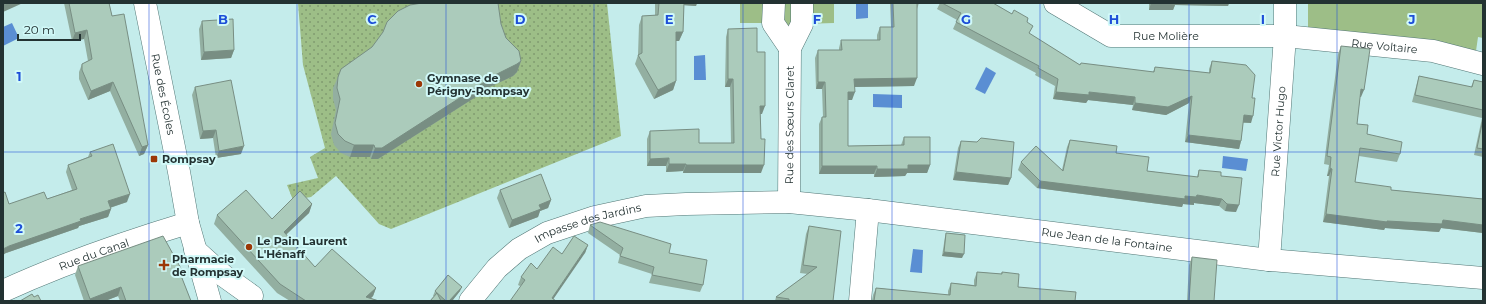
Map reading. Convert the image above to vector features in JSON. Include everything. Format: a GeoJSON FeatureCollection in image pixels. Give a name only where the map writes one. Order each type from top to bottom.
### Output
{"type":"FeatureCollection","features":[{"type":"Feature","properties":{"kind":"street","name":"Rue des Écoles"},"geometry":{"type":"LineString","coordinates":[[145,3],[188,223],[210,301]]}},
{"type":"Feature","properties":{"kind":"street","name":"Rue Molière"},"geometry":{"type":"LineString","coordinates":[[1055,3],[1111,36],[1285,36]]}},
{"type":"Feature","properties":{"kind":"street","name":"Rue Victor Hugo"},"geometry":{"type":"LineString","coordinates":[[1268,260],[1285,36],[1285,3]]}},
{"type":"Feature","properties":{"kind":"street"},"geometry":{"type":"LineString","coordinates":[[774,13],[790,48]]}},
{"type":"Feature","properties":{"kind":"street","name":"Rue des Sœurs Claret"},"geometry":{"type":"LineString","coordinates":[[789,202],[790,48],[802,13]]}},
{"type":"Feature","properties":{"kind":"street","name":"Rue Voltaire"},"geometry":{"type":"LineString","coordinates":[[1285,36],[1434,51],[1483,64]]}},
{"type":"Feature","properties":{"kind":"street","name":"Rue Jean de la Fontaine"},"geometry":{"type":"LineString","coordinates":[[732,203],[789,202],[868,210],[1268,260],[1483,278]]}},
{"type":"Feature","properties":{"kind":"street","name":"Impasse des Jardins"},"geometry":{"type":"LineString","coordinates":[[470,301],[497,268],[519,249],[547,233],[594,217],[646,206],[732,203]]}},
{"type":"Feature","properties":{"kind":"street"},"geometry":{"type":"LineString","coordinates":[[860,301],[868,210]]}},
{"type":"Feature","properties":{"kind":"street","name":"Rue du Canal"},"geometry":{"type":"LineString","coordinates":[[3,291],[40,275],[188,223]]}},
{"type":"Feature","properties":{"kind":"street"},"geometry":{"type":"LineString","coordinates":[[195,250],[224,276],[256,299]]}},
{"type":"Feature","properties":{"kind":"street"},"geometry":{"type":"LineString","coordinates":[[229,301],[243,295],[256,299]]}},
{"type":"Feature","properties":{"kind":"green space"},"geometry":{"type":"Polygon","coordinates":[[[298,3],[607,3],[621,136],[391,229],[379,224],[336,176],[311,197],[293,200],[287,185],[318,178],[310,157],[325,148],[303,65],[298,3]]]}},
{"type":"Feature","properties":{"kind":"green space"},"geometry":{"type":"Polygon","coordinates":[[[740,3],[834,3],[834,23],[802,24],[790,48],[773,23],[740,23],[740,3]]]}},
{"type":"Feature","properties":{"kind":"green space"},"geometry":{"type":"Polygon","coordinates":[[[1308,3],[1483,3],[1483,38],[1478,37],[1476,51],[1308,30],[1308,3]]]}},
{"type":"Feature","properties":{"kind":"water"},"geometry":{"type":"Polygon","coordinates":[[[856,3],[868,3],[868,18],[856,19],[856,3]]]}},
{"type":"Feature","properties":{"kind":"water"},"geometry":{"type":"Polygon","coordinates":[[[12,23],[19,38],[3,46],[3,27],[12,23]]]}},
{"type":"Feature","properties":{"kind":"water"},"geometry":{"type":"Polygon","coordinates":[[[705,55],[706,80],[694,80],[694,56],[705,55]]]}},
{"type":"Feature","properties":{"kind":"water"},"geometry":{"type":"Polygon","coordinates":[[[986,67],[996,73],[985,94],[975,89],[986,67]]]}},
{"type":"Feature","properties":{"kind":"water"},"geometry":{"type":"Polygon","coordinates":[[[873,94],[902,95],[902,108],[873,107],[873,94]]]}},
{"type":"Feature","properties":{"kind":"water"},"geometry":{"type":"Polygon","coordinates":[[[1223,156],[1248,159],[1246,171],[1222,168],[1223,156]]]}},
{"type":"Feature","properties":{"kind":"water"},"geometry":{"type":"Polygon","coordinates":[[[913,249],[923,250],[922,273],[910,272],[913,249]]]}},
{"type":"Feature","properties":{"kind":"building"},"geometry":{"type":"Polygon","coordinates":[[[69,3],[109,3],[112,16],[124,14],[148,145],[142,147],[113,82],[91,91],[82,70],[82,64],[92,59],[87,30],[75,33],[69,3]]]}},
{"type":"Feature","properties":{"kind":"building","name":"Gymnase de Périgny-Rompsay"},"geometry":{"type":"Polygon","coordinates":[[[422,3],[498,3],[501,24],[506,38],[519,51],[521,61],[485,80],[486,81],[382,148],[375,148],[374,145],[354,145],[345,141],[338,134],[335,123],[340,99],[337,88],[338,77],[341,69],[372,47],[383,32],[387,22],[398,11],[410,5],[422,3]]]}},
{"type":"Feature","properties":{"kind":"building"},"geometry":{"type":"Polygon","coordinates":[[[659,3],[684,3],[683,32],[676,32],[676,81],[658,90],[638,55],[642,53],[642,16],[658,15],[659,3]]]}},
{"type":"Feature","properties":{"kind":"building"},"geometry":{"type":"Polygon","coordinates":[[[893,3],[917,3],[917,78],[854,79],[855,92],[848,92],[848,146],[904,145],[904,137],[930,137],[930,165],[908,165],[908,169],[877,169],[877,166],[822,166],[822,117],[826,117],[825,82],[818,82],[818,50],[842,50],[841,40],[880,40],[880,27],[894,27],[893,3]]]}},
{"type":"Feature","properties":{"kind":"building"},"geometry":{"type":"Polygon","coordinates":[[[942,3],[993,3],[1012,14],[1014,10],[1028,18],[1027,22],[1033,26],[1029,33],[1080,65],[1081,63],[1154,72],[1155,67],[1210,73],[1212,61],[1246,65],[1255,75],[1252,98],[1255,98],[1253,116],[1244,115],[1241,141],[1188,135],[1192,96],[1168,107],[1135,103],[1135,97],[1089,92],[1089,95],[1056,92],[1058,79],[1038,68],[1039,66],[956,22],[961,13],[942,3]]]}},
{"type":"Feature","properties":{"kind":"building"},"geometry":{"type":"Polygon","coordinates":[[[233,19],[234,50],[204,52],[202,21],[233,19]]]}},
{"type":"Feature","properties":{"kind":"building"},"geometry":{"type":"Polygon","coordinates":[[[757,28],[757,52],[765,52],[765,106],[760,106],[761,139],[765,139],[764,165],[686,165],[669,164],[669,158],[650,159],[650,131],[699,129],[699,143],[734,143],[733,79],[728,79],[728,29],[757,28]]]}},
{"type":"Feature","properties":{"kind":"building"},"geometry":{"type":"Polygon","coordinates":[[[1341,46],[1370,49],[1364,90],[1361,89],[1357,124],[1368,125],[1367,134],[1402,142],[1400,154],[1360,148],[1355,182],[1391,187],[1391,190],[1483,199],[1483,225],[1443,220],[1442,224],[1387,222],[1326,214],[1332,169],[1330,168],[1331,157],[1327,156],[1341,46]]]}},
{"type":"Feature","properties":{"kind":"building"},"geometry":{"type":"Polygon","coordinates":[[[1419,76],[1472,87],[1474,80],[1483,82],[1483,110],[1415,95],[1419,76]]]}},
{"type":"Feature","properties":{"kind":"building"},"geometry":{"type":"Polygon","coordinates":[[[231,80],[244,146],[219,151],[216,130],[203,131],[195,87],[231,80]]]}},
{"type":"Feature","properties":{"kind":"building"},"geometry":{"type":"Polygon","coordinates":[[[1483,119],[1483,149],[1477,148],[1483,119]]]}},
{"type":"Feature","properties":{"kind":"building"},"geometry":{"type":"Polygon","coordinates":[[[981,138],[1014,142],[1011,178],[956,172],[961,141],[977,142],[981,138]]]}},
{"type":"Feature","properties":{"kind":"building"},"geometry":{"type":"Polygon","coordinates":[[[1070,140],[1117,146],[1116,153],[1149,157],[1147,171],[1198,177],[1199,170],[1221,172],[1221,176],[1242,178],[1239,205],[1227,204],[1222,199],[1197,195],[1196,197],[1185,196],[1185,199],[1040,181],[1021,162],[1036,146],[1063,171],[1070,140]]]}},
{"type":"Feature","properties":{"kind":"building"},"geometry":{"type":"Polygon","coordinates":[[[113,144],[130,194],[108,201],[111,209],[80,219],[81,221],[3,249],[3,193],[5,192],[9,204],[44,192],[47,199],[77,189],[68,165],[92,156],[90,152],[113,144]]]}},
{"type":"Feature","properties":{"kind":"building"},"geometry":{"type":"Polygon","coordinates":[[[541,174],[551,200],[539,205],[541,209],[512,220],[500,190],[541,174]]]}},
{"type":"Feature","properties":{"kind":"building"},"geometry":{"type":"Polygon","coordinates":[[[246,190],[272,219],[300,191],[312,204],[284,232],[315,267],[332,249],[376,288],[366,297],[379,301],[306,301],[280,284],[217,215],[246,190]]]}},
{"type":"Feature","properties":{"kind":"building"},"geometry":{"type":"Polygon","coordinates":[[[600,222],[671,244],[669,253],[707,260],[703,285],[652,275],[654,267],[620,256],[623,248],[590,225],[600,222]]]}},
{"type":"Feature","properties":{"kind":"building"},"geometry":{"type":"Polygon","coordinates":[[[809,226],[841,231],[833,301],[789,301],[789,299],[776,297],[817,267],[803,265],[809,226]]]}},
{"type":"Feature","properties":{"kind":"building"},"geometry":{"type":"Polygon","coordinates":[[[946,233],[965,235],[964,254],[944,252],[946,233]]]}},
{"type":"Feature","properties":{"kind":"building"},"geometry":{"type":"Polygon","coordinates":[[[163,236],[183,272],[180,273],[191,301],[126,301],[121,287],[90,299],[78,266],[163,236]]]}},
{"type":"Feature","properties":{"kind":"building"},"geometry":{"type":"Polygon","coordinates":[[[574,236],[588,245],[552,298],[556,301],[510,301],[525,280],[521,277],[531,263],[537,269],[553,247],[562,254],[574,236]]]}},
{"type":"Feature","properties":{"kind":"building"},"geometry":{"type":"Polygon","coordinates":[[[1192,257],[1217,260],[1214,301],[1189,301],[1192,257]]]}},
{"type":"Feature","properties":{"kind":"building"},"geometry":{"type":"Polygon","coordinates":[[[977,272],[1019,274],[1018,287],[1076,292],[1075,301],[874,301],[876,288],[950,295],[951,283],[976,286],[977,272]]]}},
{"type":"Feature","properties":{"kind":"building"},"geometry":{"type":"Polygon","coordinates":[[[448,275],[462,287],[449,301],[446,301],[435,291],[448,275]]]}},
{"type":"Feature","properties":{"kind":"building"},"geometry":{"type":"Polygon","coordinates":[[[437,293],[441,301],[430,301],[437,293]]]}},
{"type":"Feature","properties":{"kind":"building"},"geometry":{"type":"Polygon","coordinates":[[[32,294],[34,297],[38,295],[41,301],[20,301],[32,294]]]}},
{"type":"Feature","properties":{"kind":"place","name":"Gymnase de Périgny-Rompsay"},"geometry":{"type":"Point","coordinates":[419,84]}},
{"type":"Feature","properties":{"kind":"place","name":"Rompsay"},"geometry":{"type":"Point","coordinates":[154,159]}},
{"type":"Feature","properties":{"kind":"place","name":"Le Pain Laurent L'Hénaff"},"geometry":{"type":"Point","coordinates":[249,247]}},
{"type":"Feature","properties":{"kind":"place","name":"Pharmacie de Rompsay"},"geometry":{"type":"Point","coordinates":[164,265]}}]}
